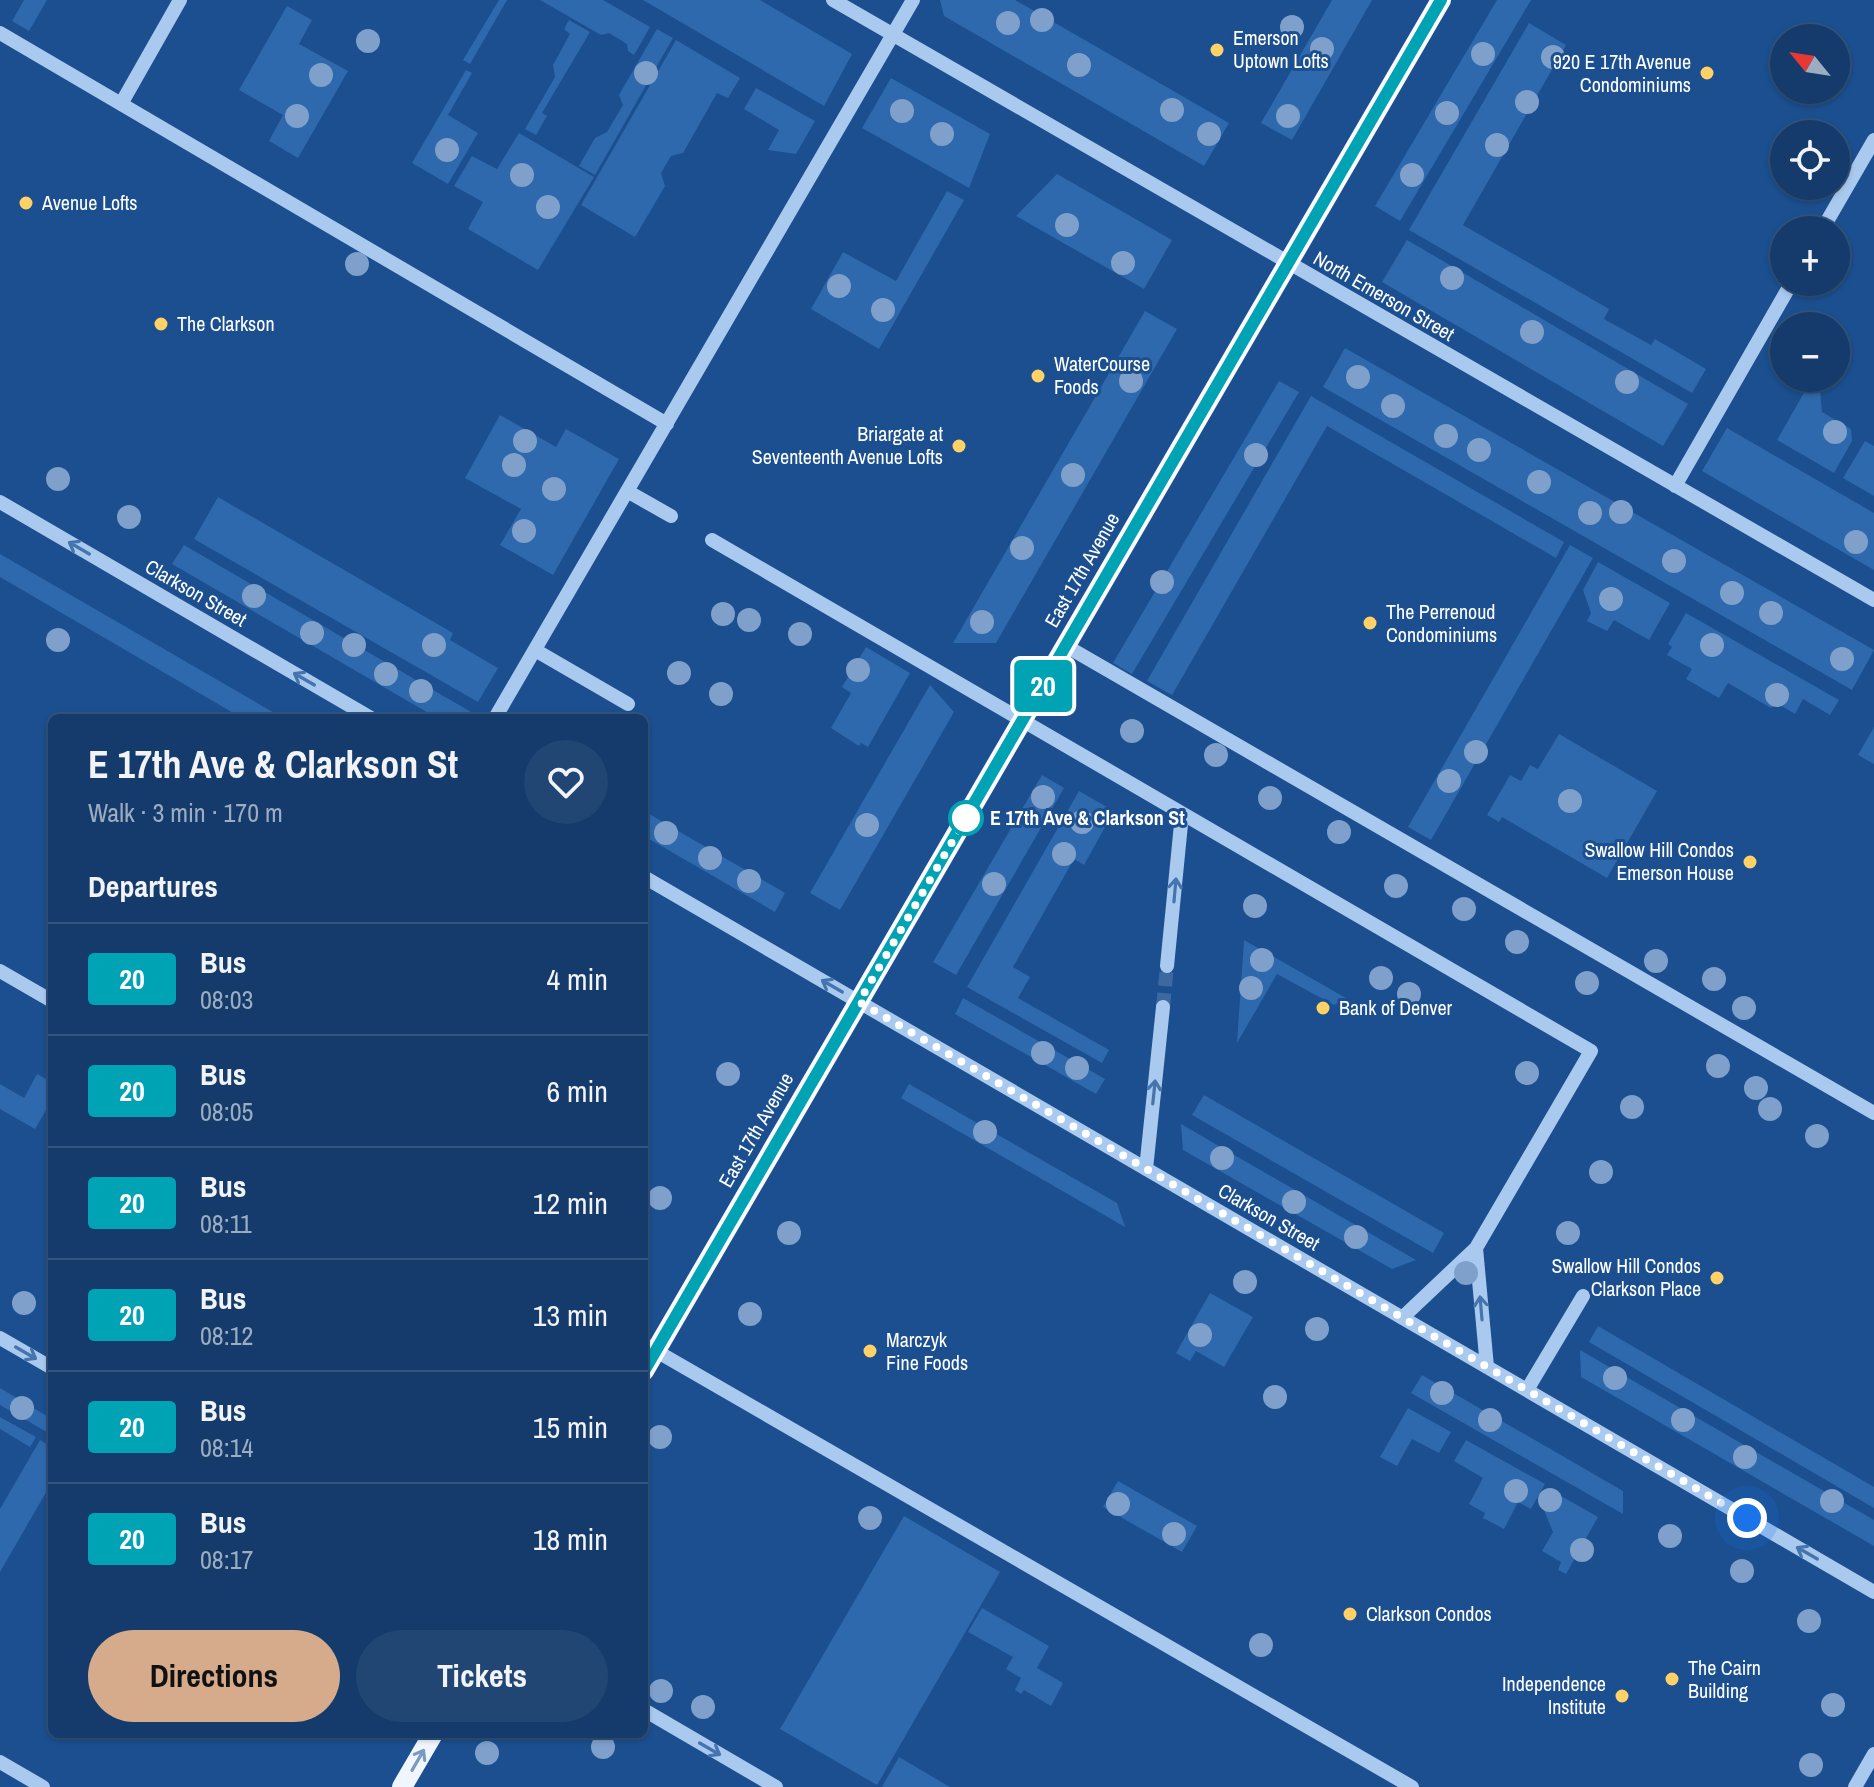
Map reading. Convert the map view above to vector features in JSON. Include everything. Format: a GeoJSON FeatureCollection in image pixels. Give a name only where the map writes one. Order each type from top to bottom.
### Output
{"type":"FeatureCollection","features":[{"type":"Feature","properties":{"kind":"main road","name":"East 17th Avenue"},"geometry":{"type":"LineString","coordinates":[[650,1347],[859,1002],[1441,0]]}},
{"type":"Feature","properties":{"kind":"main road"},"geometry":{"type":"LineString","coordinates":[[402,1787],[431,1738]]}},
{"type":"Feature","properties":{"kind":"street"},"geometry":{"type":"LineString","coordinates":[[121,104],[180,0]]}},
{"type":"Feature","properties":{"kind":"street","name":"North Emerson Street"},"geometry":{"type":"LineString","coordinates":[[833,0],[1874,600]]}},
{"type":"Feature","properties":{"kind":"street"},"geometry":{"type":"LineString","coordinates":[[497,714],[913,0]]}},
{"type":"Feature","properties":{"kind":"street"},"geometry":{"type":"LineString","coordinates":[[0,33],[667,424]]}},
{"type":"Feature","properties":{"kind":"street"},"geometry":{"type":"LineString","coordinates":[[1830,216],[1874,140]]}},
{"type":"Feature","properties":{"kind":"street"},"geometry":{"type":"LineString","coordinates":[[1675,486],[1784,296]]}},
{"type":"Feature","properties":{"kind":"street"},"geometry":{"type":"LineString","coordinates":[[627,491],[671,516]]}},
{"type":"Feature","properties":{"kind":"street","name":"Clarkson Street"},"geometry":{"type":"LineString","coordinates":[[0,502],[364,714]]}},
{"type":"Feature","properties":{"kind":"street"},"geometry":{"type":"LineString","coordinates":[[712,540],[1591,1051],[1476,1248],[1402,1318]]}},
{"type":"Feature","properties":{"kind":"street"},"geometry":{"type":"LineString","coordinates":[[1066,646],[1874,1113]]}},
{"type":"Feature","properties":{"kind":"street"},"geometry":{"type":"LineString","coordinates":[[535,650],[628,704]]}},
{"type":"Feature","properties":{"kind":"street"},"geometry":{"type":"LineString","coordinates":[[1167,966],[1182,814]]}},
{"type":"Feature","properties":{"kind":"street","name":"Clarkson Street"},"geometry":{"type":"LineString","coordinates":[[648,879],[1874,1592]]}},
{"type":"Feature","properties":{"kind":"street"},"geometry":{"type":"LineString","coordinates":[[0,971],[48,999]]}},
{"type":"Feature","properties":{"kind":"street"},"geometry":{"type":"LineString","coordinates":[[1146,1169],[1163,1007]]}},
{"type":"Feature","properties":{"kind":"street"},"geometry":{"type":"LineString","coordinates":[[1476,1248],[1487,1367]]}},
{"type":"Feature","properties":{"kind":"street"},"geometry":{"type":"LineString","coordinates":[[1527,1390],[1583,1296]]}},
{"type":"Feature","properties":{"kind":"street"},"geometry":{"type":"LineString","coordinates":[[0,1338],[48,1366]]}},
{"type":"Feature","properties":{"kind":"street"},"geometry":{"type":"LineString","coordinates":[[650,1347],[1412,1787]]}},
{"type":"Feature","properties":{"kind":"street"},"geometry":{"type":"LineString","coordinates":[[648,1712],[776,1787]]}},
{"type":"Feature","properties":{"kind":"street"},"geometry":{"type":"LineString","coordinates":[[1855,1787],[1874,1754]]}},
{"type":"Feature","properties":{"kind":"street"},"geometry":{"type":"LineString","coordinates":[[0,1762],[43,1787]]}},
{"type":"Feature","properties":{"kind":"shaded area"},"geometry":{"type":"Polygon","coordinates":[[[24,0],[47,0],[29,31],[12,21],[24,0]]]}},
{"type":"Feature","properties":{"kind":"shaded area"},"geometry":{"type":"Polygon","coordinates":[[[499,0],[507,0],[470,64],[463,60],[499,0]]]}},
{"type":"Feature","properties":{"kind":"shaded area"},"geometry":{"type":"Polygon","coordinates":[[[540,0],[603,0],[650,27],[634,55],[628,51],[627,44],[609,33],[601,35],[540,0]]]}},
{"type":"Feature","properties":{"kind":"shaded area"},"geometry":{"type":"Polygon","coordinates":[[[643,0],[760,0],[852,54],[824,106],[643,0]]]}},
{"type":"Feature","properties":{"kind":"shaded area"},"geometry":{"type":"Polygon","coordinates":[[[940,0],[1015,0],[1229,123],[1204,166],[944,16],[940,0]]]}},
{"type":"Feature","properties":{"kind":"shaded area"},"geometry":{"type":"Polygon","coordinates":[[[1332,0],[1372,0],[1292,140],[1261,123],[1332,0]]]}},
{"type":"Feature","properties":{"kind":"shaded area"},"geometry":{"type":"Polygon","coordinates":[[[1497,0],[1531,0],[1400,221],[1375,206],[1497,0]]]}},
{"type":"Feature","properties":{"kind":"shaded area"},"geometry":{"type":"Polygon","coordinates":[[[287,6],[312,20],[299,44],[348,71],[298,158],[269,141],[283,115],[239,90],[287,6]]]}},
{"type":"Feature","properties":{"kind":"shaded area"},"geometry":{"type":"Polygon","coordinates":[[[569,20],[590,32],[542,113],[547,116],[536,135],[525,129],[555,77],[553,65],[570,34],[564,29],[569,20]]]}},
{"type":"Feature","properties":{"kind":"shaded area"},"geometry":{"type":"Polygon","coordinates":[[[1529,23],[1566,45],[1463,225],[1609,309],[1604,319],[1651,345],[1655,339],[1706,369],[1692,393],[1409,230],[1529,23]]]}},
{"type":"Feature","properties":{"kind":"shaded area"},"geometry":{"type":"Polygon","coordinates":[[[657,29],[673,38],[595,175],[579,166],[595,138],[607,132],[623,105],[619,95],[657,29]]]}},
{"type":"Feature","properties":{"kind":"shaded area"},"geometry":{"type":"Polygon","coordinates":[[[676,40],[740,78],[728,98],[717,93],[683,153],[671,156],[661,173],[665,186],[635,237],[581,205],[676,40]]]}},
{"type":"Feature","properties":{"kind":"shaded area"},"geometry":{"type":"Polygon","coordinates":[[[466,70],[472,73],[448,115],[478,133],[448,184],[412,163],[466,70]]]}},
{"type":"Feature","properties":{"kind":"shaded area"},"geometry":{"type":"Polygon","coordinates":[[[891,78],[990,134],[969,188],[862,128],[891,78]]]}},
{"type":"Feature","properties":{"kind":"shaded area"},"geometry":{"type":"Polygon","coordinates":[[[756,88],[815,121],[796,154],[768,150],[779,130],[744,109],[756,88]]]}},
{"type":"Feature","properties":{"kind":"shaded area"},"geometry":{"type":"Polygon","coordinates":[[[519,133],[594,177],[538,270],[468,229],[483,202],[454,186],[472,156],[497,169],[519,133]]]}},
{"type":"Feature","properties":{"kind":"shaded area"},"geometry":{"type":"Polygon","coordinates":[[[1057,174],[1172,240],[1144,289],[1016,216],[1057,174]]]}},
{"type":"Feature","properties":{"kind":"shaded area"},"geometry":{"type":"Polygon","coordinates":[[[947,191],[964,200],[879,349],[811,309],[843,252],[896,281],[947,191]]]}},
{"type":"Feature","properties":{"kind":"shaded area"},"geometry":{"type":"Polygon","coordinates":[[[1407,240],[1688,404],[1663,446],[1382,282],[1407,240]]]}},
{"type":"Feature","properties":{"kind":"shaded area"},"geometry":{"type":"Polygon","coordinates":[[[1145,311],[1177,329],[996,643],[953,643],[1145,311]]]}},
{"type":"Feature","properties":{"kind":"shaded area"},"geometry":{"type":"Polygon","coordinates":[[[1345,348],[1874,650],[1852,690],[1323,387],[1345,348]]]}},
{"type":"Feature","properties":{"kind":"shaded area"},"geometry":{"type":"Polygon","coordinates":[[[1279,381],[1299,392],[1132,674],[1113,663],[1279,381]]]}},
{"type":"Feature","properties":{"kind":"shaded area"},"geometry":{"type":"Polygon","coordinates":[[[1804,392],[1820,392],[1822,412],[1851,429],[1852,441],[1834,473],[1777,440],[1804,392]]]}},
{"type":"Feature","properties":{"kind":"shaded area"},"geometry":{"type":"Polygon","coordinates":[[[1311,396],[1564,542],[1556,558],[1327,426],[1172,695],[1147,681],[1311,396]]]}},
{"type":"Feature","properties":{"kind":"shaded area"},"geometry":{"type":"Polygon","coordinates":[[[500,415],[556,447],[566,429],[619,459],[553,575],[500,545],[521,509],[465,478],[500,415]]]}},
{"type":"Feature","properties":{"kind":"shaded area"},"geometry":{"type":"Polygon","coordinates":[[[1727,428],[1874,513],[1874,570],[1702,471],[1727,428]]]}},
{"type":"Feature","properties":{"kind":"shaded area"},"geometry":{"type":"Polygon","coordinates":[[[1865,441],[1874,446],[1874,496],[1843,478],[1865,441]]]}},
{"type":"Feature","properties":{"kind":"shaded area"},"geometry":{"type":"Polygon","coordinates":[[[218,497],[453,633],[450,640],[498,668],[478,702],[194,539],[218,497]]]}},
{"type":"Feature","properties":{"kind":"shaded area"},"geometry":{"type":"Polygon","coordinates":[[[184,545],[471,712],[430,714],[172,564],[184,545]]]}},
{"type":"Feature","properties":{"kind":"shaded area"},"geometry":{"type":"Polygon","coordinates":[[[1570,545],[1593,558],[1431,840],[1408,827],[1570,545]]]}},
{"type":"Feature","properties":{"kind":"shaded area"},"geometry":{"type":"Polygon","coordinates":[[[0,554],[276,714],[235,714],[0,577],[0,554]]]}},
{"type":"Feature","properties":{"kind":"shaded area"},"geometry":{"type":"Polygon","coordinates":[[[1598,562],[1670,603],[1649,640],[1614,620],[1607,631],[1587,621],[1591,613],[1583,590],[1598,562]]]}},
{"type":"Feature","properties":{"kind":"shaded area"},"geometry":{"type":"Polygon","coordinates":[[[1686,613],[1839,700],[1830,715],[1803,699],[1795,714],[1775,702],[1771,708],[1728,683],[1719,698],[1686,679],[1692,669],[1667,655],[1672,647],[1668,644],[1686,613]]]}},
{"type":"Feature","properties":{"kind":"shaded area"},"geometry":{"type":"Polygon","coordinates":[[[866,647],[910,673],[868,747],[861,743],[859,746],[831,728],[851,693],[842,687],[866,647]]]}},
{"type":"Feature","properties":{"kind":"shaded area"},"geometry":{"type":"Polygon","coordinates":[[[930,685],[954,712],[840,910],[810,893],[930,685]]]}},
{"type":"Feature","properties":{"kind":"shaded area"},"geometry":{"type":"Polygon","coordinates":[[[1874,727],[1874,764],[1858,755],[1874,727]]]}},
{"type":"Feature","properties":{"kind":"shaded area"},"geometry":{"type":"Polygon","coordinates":[[[1559,734],[1657,791],[1607,878],[1502,817],[1499,822],[1487,815],[1510,775],[1521,781],[1530,765],[1538,769],[1559,734]]]}},
{"type":"Feature","properties":{"kind":"shaded area"},"geometry":{"type":"Polygon","coordinates":[[[1042,775],[1064,788],[956,975],[933,962],[1042,775]]]}},
{"type":"Feature","properties":{"kind":"shaded area"},"geometry":{"type":"Polygon","coordinates":[[[1079,791],[1114,811],[1084,865],[1074,859],[1013,967],[1030,977],[1018,998],[1109,1050],[1102,1063],[967,987],[1079,791]]]}},
{"type":"Feature","properties":{"kind":"shaded area"},"geometry":{"type":"Polygon","coordinates":[[[648,813],[785,893],[775,912],[648,838],[648,813]]]}},
{"type":"Feature","properties":{"kind":"shaded area"},"geometry":{"type":"Polygon","coordinates":[[[1244,940],[1346,998],[1334,1005],[1277,974],[1237,1043],[1244,940]]]}},
{"type":"Feature","properties":{"kind":"shaded area"},"geometry":{"type":"Polygon","coordinates":[[[963,998],[1105,1079],[1096,1094],[955,1014],[963,998]]]}},
{"type":"Feature","properties":{"kind":"shaded area"},"geometry":{"type":"Polygon","coordinates":[[[37,1074],[48,1080],[48,1107],[35,1129],[0,1109],[0,1084],[24,1098],[37,1074]]]}},
{"type":"Feature","properties":{"kind":"shaded area"},"geometry":{"type":"Polygon","coordinates":[[[909,1084],[1117,1203],[1125,1227],[901,1098],[909,1084]]]}},
{"type":"Feature","properties":{"kind":"shaded area"},"geometry":{"type":"Polygon","coordinates":[[[1204,1095],[1444,1233],[1433,1253],[1192,1115],[1204,1095]]]}},
{"type":"Feature","properties":{"kind":"shaded area"},"geometry":{"type":"Polygon","coordinates":[[[1181,1124],[1416,1260],[1392,1269],[1183,1150],[1181,1124]]]}},
{"type":"Feature","properties":{"kind":"shaded area"},"geometry":{"type":"Polygon","coordinates":[[[1210,1293],[1253,1317],[1224,1367],[1196,1351],[1190,1361],[1176,1353],[1210,1293]]]}},
{"type":"Feature","properties":{"kind":"shaded area"},"geometry":{"type":"Polygon","coordinates":[[[1598,1326],[1874,1487],[1874,1508],[1589,1342],[1598,1326]]]}},
{"type":"Feature","properties":{"kind":"shaded area"},"geometry":{"type":"Polygon","coordinates":[[[1580,1350],[1874,1520],[1874,1546],[1581,1377],[1580,1350]]]}},
{"type":"Feature","properties":{"kind":"shaded area"},"geometry":{"type":"Polygon","coordinates":[[[1422,1375],[1623,1491],[1623,1514],[1411,1393],[1422,1375]]]}},
{"type":"Feature","properties":{"kind":"shaded area"},"geometry":{"type":"Polygon","coordinates":[[[0,1388],[48,1417],[48,1433],[0,1405],[0,1388]]]}},
{"type":"Feature","properties":{"kind":"shaded area"},"geometry":{"type":"Polygon","coordinates":[[[1408,1408],[1451,1432],[1439,1453],[1412,1439],[1397,1466],[1380,1457],[1408,1408]]]}},
{"type":"Feature","properties":{"kind":"shaded area"},"geometry":{"type":"Polygon","coordinates":[[[0,1417],[36,1437],[30,1447],[0,1429],[0,1417]]]}},
{"type":"Feature","properties":{"kind":"shaded area"},"geometry":{"type":"Polygon","coordinates":[[[40,1440],[48,1445],[48,1489],[0,1572],[0,1509],[40,1440]]]}},
{"type":"Feature","properties":{"kind":"shaded area"},"geometry":{"type":"Polygon","coordinates":[[[1466,1440],[1545,1484],[1531,1509],[1518,1502],[1504,1529],[1483,1518],[1485,1513],[1469,1504],[1483,1478],[1454,1461],[1466,1440]]]}},
{"type":"Feature","properties":{"kind":"shaded area"},"geometry":{"type":"Polygon","coordinates":[[[1118,1481],[1197,1526],[1182,1552],[1103,1507],[1118,1481]]]}},
{"type":"Feature","properties":{"kind":"shaded area"},"geometry":{"type":"Polygon","coordinates":[[[1554,1492],[1598,1517],[1566,1574],[1558,1570],[1561,1562],[1542,1551],[1553,1532],[1544,1510],[1554,1492]]]}},
{"type":"Feature","properties":{"kind":"shaded area"},"geometry":{"type":"Polygon","coordinates":[[[904,1516],[1000,1572],[877,1785],[780,1729],[904,1516]]]}},
{"type":"Feature","properties":{"kind":"shaded area"},"geometry":{"type":"Polygon","coordinates":[[[982,1608],[1049,1646],[1037,1668],[1063,1683],[1051,1706],[1024,1690],[1021,1694],[1015,1690],[1021,1678],[1006,1669],[1013,1657],[968,1632],[982,1608]]]}},
{"type":"Feature","properties":{"kind":"shaded area"},"geometry":{"type":"Polygon","coordinates":[[[899,1757],[950,1787],[882,1787],[899,1757]]]}},
{"type":"Feature","properties":{"kind":"tunnel"},"geometry":{"type":"LineString","coordinates":[[1163,1007],[1167,966]]}},
{"type":"Feature","properties":{"kind":"bus line","name":"20"},"geometry":{"type":"LineString","coordinates":[[648,1364],[1441,0]]}},
{"type":"Feature","properties":{"kind":"place","name":"Emerson Uptown Lofts"},"geometry":{"type":"Point","coordinates":[1217,50]}},
{"type":"Feature","properties":{"kind":"place","name":"920 E 17th Avenue Condominiums"},"geometry":{"type":"Point","coordinates":[1707,73]}},
{"type":"Feature","properties":{"kind":"place","name":"Avenue Lofts"},"geometry":{"type":"Point","coordinates":[26,203]}},
{"type":"Feature","properties":{"kind":"place","name":"The Clarkson"},"geometry":{"type":"Point","coordinates":[161,324]}},
{"type":"Feature","properties":{"kind":"place","name":"WaterCourse Foods"},"geometry":{"type":"Point","coordinates":[1038,376]}},
{"type":"Feature","properties":{"kind":"place","name":"Briargate at Seventeenth Avenue Lofts"},"geometry":{"type":"Point","coordinates":[959,446]}},
{"type":"Feature","properties":{"kind":"place","name":"The Perrenoud Condominiums"},"geometry":{"type":"Point","coordinates":[1370,623]}},
{"type":"Feature","properties":{"kind":"place","name":"E 17th Ave & Clarkson St"},"geometry":{"type":"Point","coordinates":[966,818]}},
{"type":"Feature","properties":{"kind":"place","name":"Swallow Hill Condos Emerson House"},"geometry":{"type":"Point","coordinates":[1750,862]}},
{"type":"Feature","properties":{"kind":"place","name":"Bank of Denver"},"geometry":{"type":"Point","coordinates":[1323,1008]}},
{"type":"Feature","properties":{"kind":"place","name":"Swallow Hill Condos Clarkson Place"},"geometry":{"type":"Point","coordinates":[1717,1278]}},
{"type":"Feature","properties":{"kind":"place","name":"Marczyk Fine Foods"},"geometry":{"type":"Point","coordinates":[870,1351]}},
{"type":"Feature","properties":{"kind":"place","name":"Clarkson Condos"},"geometry":{"type":"Point","coordinates":[1350,1614]}},
{"type":"Feature","properties":{"kind":"place","name":"The Cairn Building"},"geometry":{"type":"Point","coordinates":[1672,1679]}},
{"type":"Feature","properties":{"kind":"place","name":"Independence Institute"},"geometry":{"type":"Point","coordinates":[1622,1696]}},
{"type":"Feature","properties":{"kind":"route"},"geometry":{"type":"LineString","coordinates":[[966,818],[859,1002],[1747,1518]]}}]}
